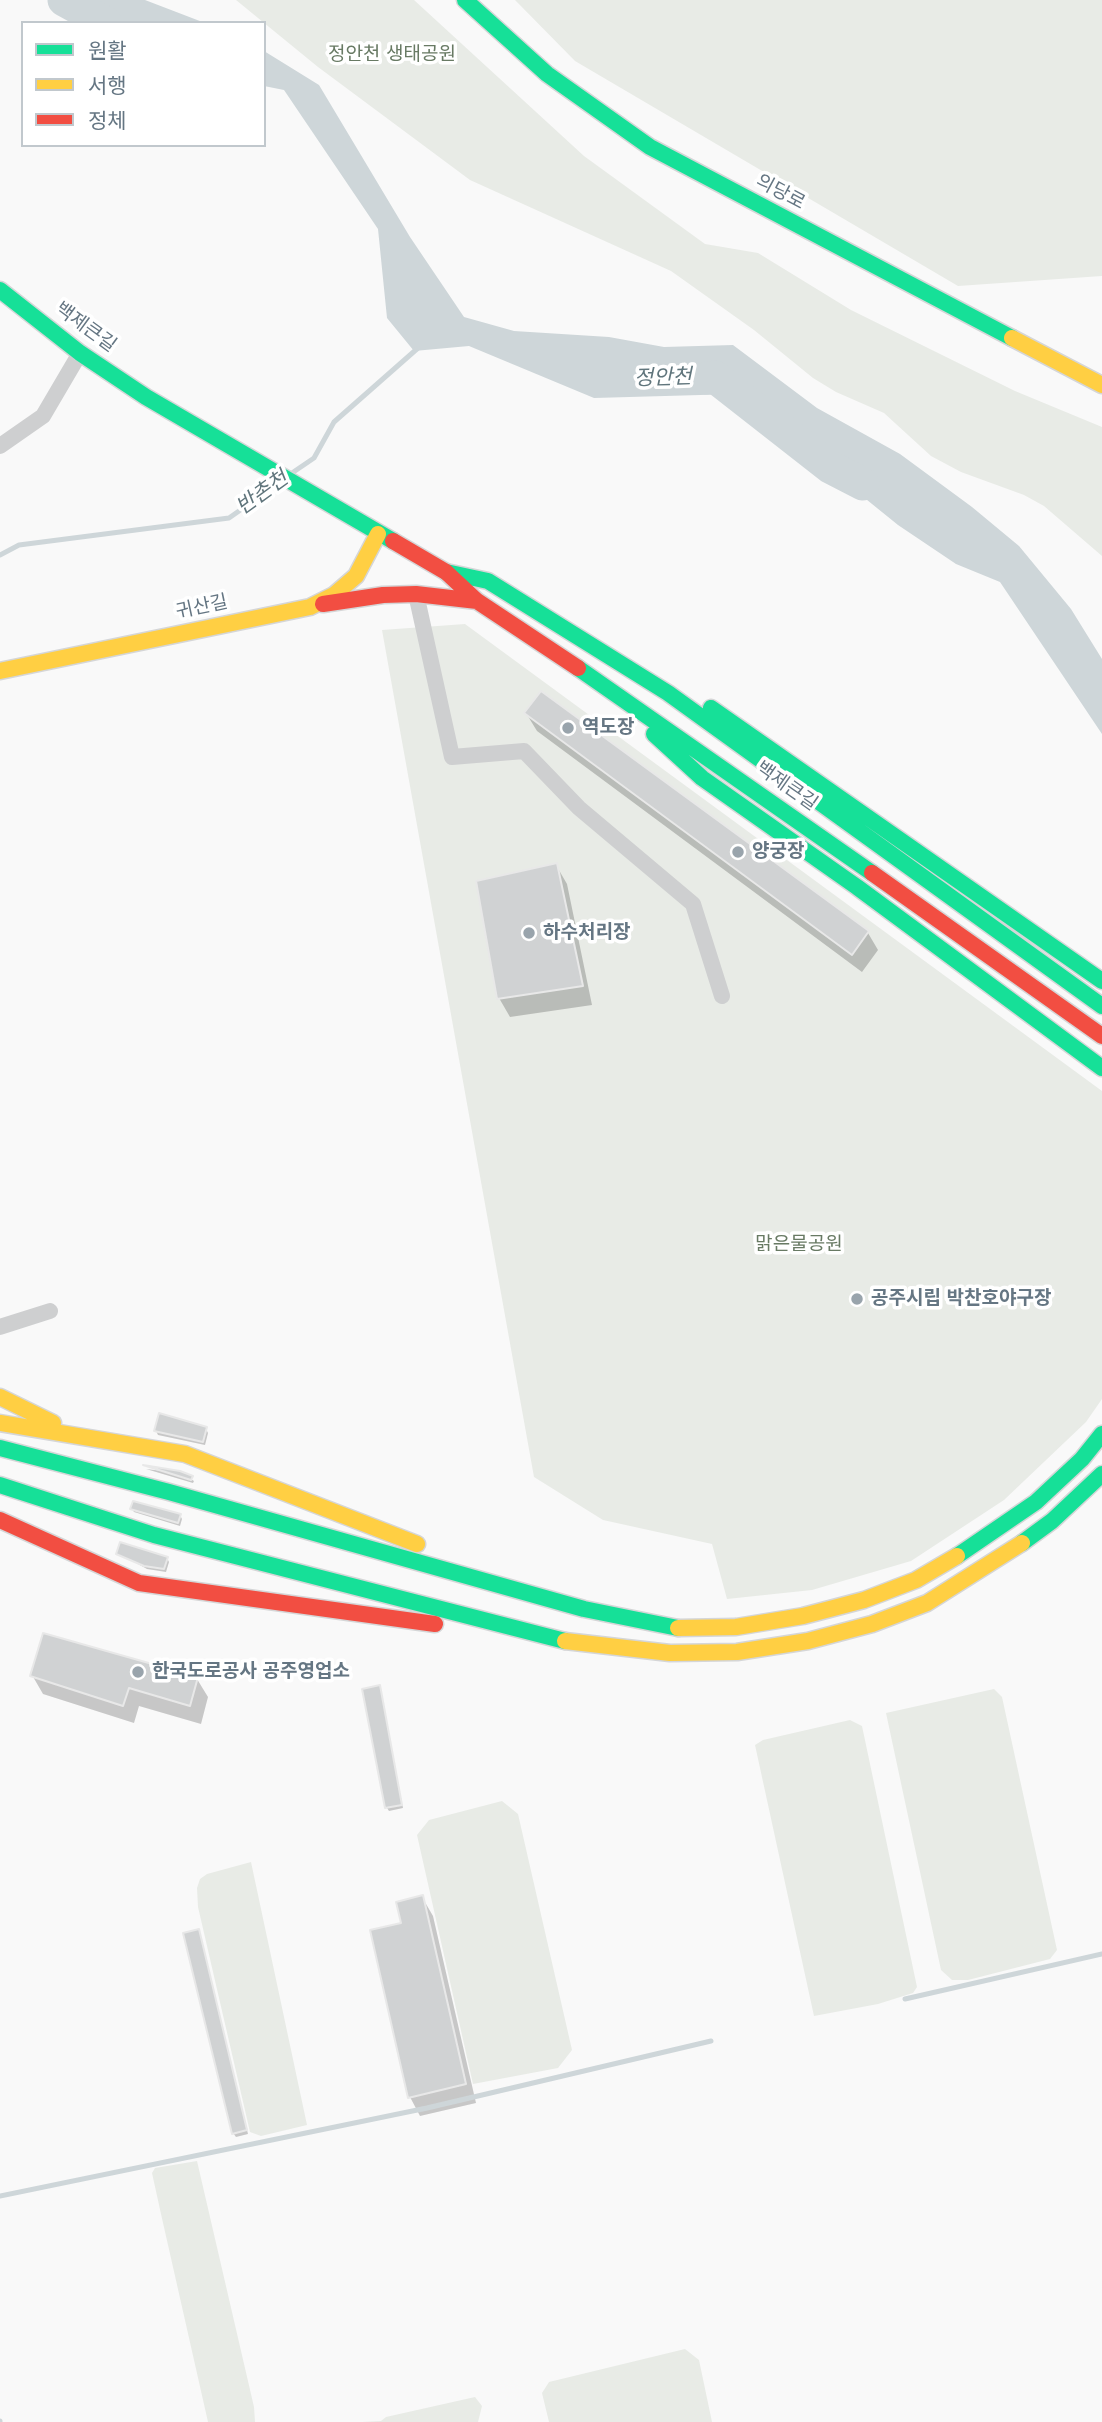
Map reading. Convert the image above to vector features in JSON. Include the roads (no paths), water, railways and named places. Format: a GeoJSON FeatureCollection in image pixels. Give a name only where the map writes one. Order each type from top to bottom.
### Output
{"type":"FeatureCollection","features":[{"type":"Feature","properties":{"kind":"main road","name":"의당로"},"geometry":{"type":"LineString","coordinates":[[465,0],[547,74],[650,147],[1102,385]]}},
{"type":"Feature","properties":{"kind":"main road","name":"백제큰길"},"geometry":{"type":"LineString","coordinates":[[0,290],[80,353],[146,397],[446,572],[477,601],[649,715],[1102,1037]]}},
{"type":"Feature","properties":{"kind":"main road","name":"귀산길"},"geometry":{"type":"LineString","coordinates":[[0,671],[310,607],[334,595],[356,576],[378,534]]}},
{"type":"Feature","properties":{"kind":"main road","name":"백제큰길"},"geometry":{"type":"LineString","coordinates":[[446,572],[488,581],[668,693],[1102,1006]]}},
{"type":"Feature","properties":{"kind":"main road"},"geometry":{"type":"LineString","coordinates":[[310,607],[363,597],[416,594],[477,601]]}},
{"type":"Feature","properties":{"kind":"main road"},"geometry":{"type":"LineString","coordinates":[[609,656],[674,684],[766,744],[1102,981]]}},
{"type":"Feature","properties":{"kind":"main road"},"geometry":{"type":"LineString","coordinates":[[597,683],[702,778],[857,887],[1102,1068]]}},
{"type":"Feature","properties":{"kind":"main road"},"geometry":{"type":"LineString","coordinates":[[0,1397],[81,1437]]}},
{"type":"Feature","properties":{"kind":"main road"},"geometry":{"type":"LineString","coordinates":[[0,1423],[185,1454],[584,1609]]}},
{"type":"Feature","properties":{"kind":"main road"},"geometry":{"type":"LineString","coordinates":[[0,1448],[183,1495],[584,1609],[670,1628],[736,1627],[803,1616],[864,1600],[916,1580],[986,1539],[1036,1502],[1082,1460],[1102,1434]]}},
{"type":"Feature","properties":{"kind":"main road"},"geometry":{"type":"LineString","coordinates":[[0,1520],[139,1583],[574,1643],[670,1653],[737,1652],[808,1641],[872,1624],[927,1603],[999,1560],[1052,1521],[1102,1475]]}},
{"type":"Feature","properties":{"kind":"main road"},"geometry":{"type":"LineString","coordinates":[[0,1485],[154,1535],[574,1643]]}},
{"type":"Feature","properties":{"kind":"main road"},"geometry":{"type":"LineString","coordinates":[[0,1532],[35,1536]]}},
{"type":"Feature","properties":{"kind":"street"},"geometry":{"type":"LineString","coordinates":[[0,446],[43,416],[80,353]]}},
{"type":"Feature","properties":{"kind":"street"},"geometry":{"type":"LineString","coordinates":[[416,594],[452,757],[524,751],[579,808],[693,904],[722,996]]}},
{"type":"Feature","properties":{"kind":"street"},"geometry":{"type":"LineString","coordinates":[[0,1327],[50,1311]]}},
{"type":"Feature","properties":{"kind":"water"},"geometry":{"type":"Polygon","coordinates":[[[64,0],[145,0],[200,21],[102,21],[64,0]]]}},
{"type":"Feature","properties":{"kind":"water"},"geometry":{"type":"Polygon","coordinates":[[[266,52],[319,85],[410,237],[464,317],[514,331],[609,337],[664,347],[733,345],[817,408],[900,454],[972,507],[1019,546],[1071,609],[1102,659],[1102,734],[1000,582],[956,564],[898,525],[736,394],[594,398],[469,346],[414,351],[387,318],[378,229],[284,90],[266,86],[266,52]]]}},
{"type":"Feature","properties":{"kind":"waterway","name":"정안천"},"geometry":{"type":"LineString","coordinates":[[64,0],[102,21]]}},
{"type":"Feature","properties":{"kind":"waterway","name":"반촌천"},"geometry":{"type":"LineString","coordinates":[[289,475],[314,458],[334,422],[418,348]]}},
{"type":"Feature","properties":{"kind":"waterway","name":"정안천"},"geometry":{"type":"LineString","coordinates":[[707,378],[715,377],[830,467],[863,484]]}},
{"type":"Feature","properties":{"kind":"waterway","name":"반촌천"},"geometry":{"type":"LineString","coordinates":[[0,555],[19,545],[229,518],[279,483]]}},
{"type":"Feature","properties":{"kind":"waterway"},"geometry":{"type":"LineString","coordinates":[[905,1999],[1102,1954]]}},
{"type":"Feature","properties":{"kind":"waterway"},"geometry":{"type":"LineString","coordinates":[[0,2196],[427,2108],[711,2041]]}},
{"type":"Feature","properties":{"kind":"place","name":"역도장"},"geometry":{"type":"Point","coordinates":[568,728]}},
{"type":"Feature","properties":{"kind":"place","name":"양궁장"},"geometry":{"type":"Point","coordinates":[738,852]}},
{"type":"Feature","properties":{"kind":"place","name":"하수처리장"},"geometry":{"type":"Point","coordinates":[529,933]}},
{"type":"Feature","properties":{"kind":"place","name":"공주시립 박찬호야구장"},"geometry":{"type":"Point","coordinates":[857,1299]}},
{"type":"Feature","properties":{"kind":"place","name":"한국도로공사 공주영업소"},"geometry":{"type":"Point","coordinates":[138,1672]}},
{"type":"Feature","properties":{"kind":"park label","name":"정안천 생태공원"},"geometry":{"type":"Point","coordinates":[392,55]}},
{"type":"Feature","properties":{"kind":"park label","name":"맑은물공원"},"geometry":{"type":"Point","coordinates":[799,1245]}}]}
